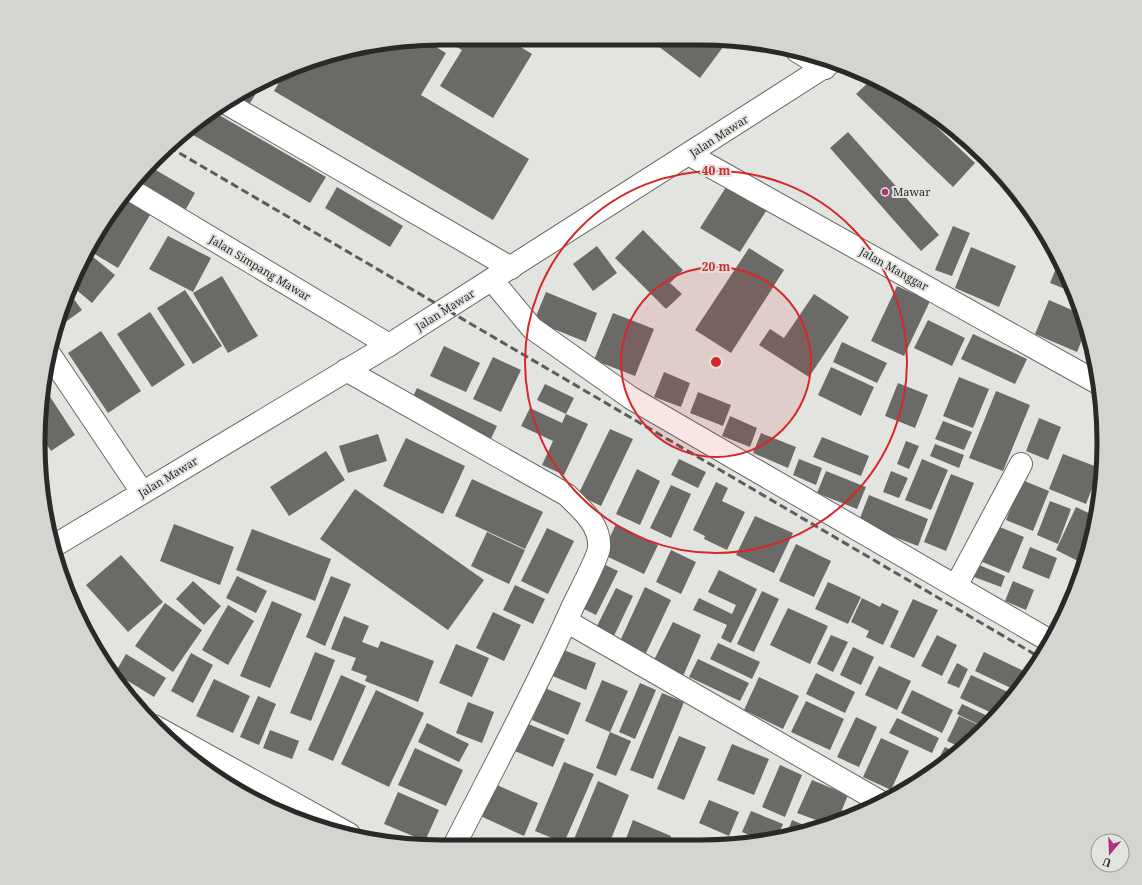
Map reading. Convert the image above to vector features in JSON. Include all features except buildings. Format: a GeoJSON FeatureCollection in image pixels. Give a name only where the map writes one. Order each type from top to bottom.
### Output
{"type":"FeatureCollection","features":[{"type":"Feature","properties":{"kind":"street","name":"Jalan Mawar"},"geometry":{"type":"LineString","coordinates":[[59,544],[142,492],[389,345],[690,155],[827,66]]}},
{"type":"Feature","properties":{"kind":"street"},"geometry":{"type":"LineString","coordinates":[[231,106],[511,268]]}},
{"type":"Feature","properties":{"kind":"street","name":"Jalan Manggar"},"geometry":{"type":"LineString","coordinates":[[690,155],[1092,380]]}},
{"type":"Feature","properties":{"kind":"street","name":"Jalan Simpang Mawar"},"geometry":{"type":"LineString","coordinates":[[134,192],[389,345]]}},
{"type":"Feature","properties":{"kind":"street"},"geometry":{"type":"LineString","coordinates":[[492,280],[532,328],[631,398],[1045,638]]}},
{"type":"Feature","properties":{"kind":"street"},"geometry":{"type":"LineString","coordinates":[[54,361],[142,492]]}},
{"type":"Feature","properties":{"kind":"street"},"geometry":{"type":"LineString","coordinates":[[346,370],[567,495],[585,512],[598,532],[599,549],[544,668],[458,840]]}},
{"type":"Feature","properties":{"kind":"street"},"geometry":{"type":"LineString","coordinates":[[956,586],[1021,464]]}},
{"type":"Feature","properties":{"kind":"street"},"geometry":{"type":"LineString","coordinates":[[566,621],[875,799]]}},
{"type":"Feature","properties":{"kind":"street"},"geometry":{"type":"LineString","coordinates":[[178,739],[329,823]]}},
{"type":"Feature","properties":{"kind":"railway"},"geometry":{"type":"LineString","coordinates":[[174,150],[1035,655]]}},
{"type":"Feature","properties":{"kind":"place","name":"Mawar"},"geometry":{"type":"Point","coordinates":[885,192]}}]}
